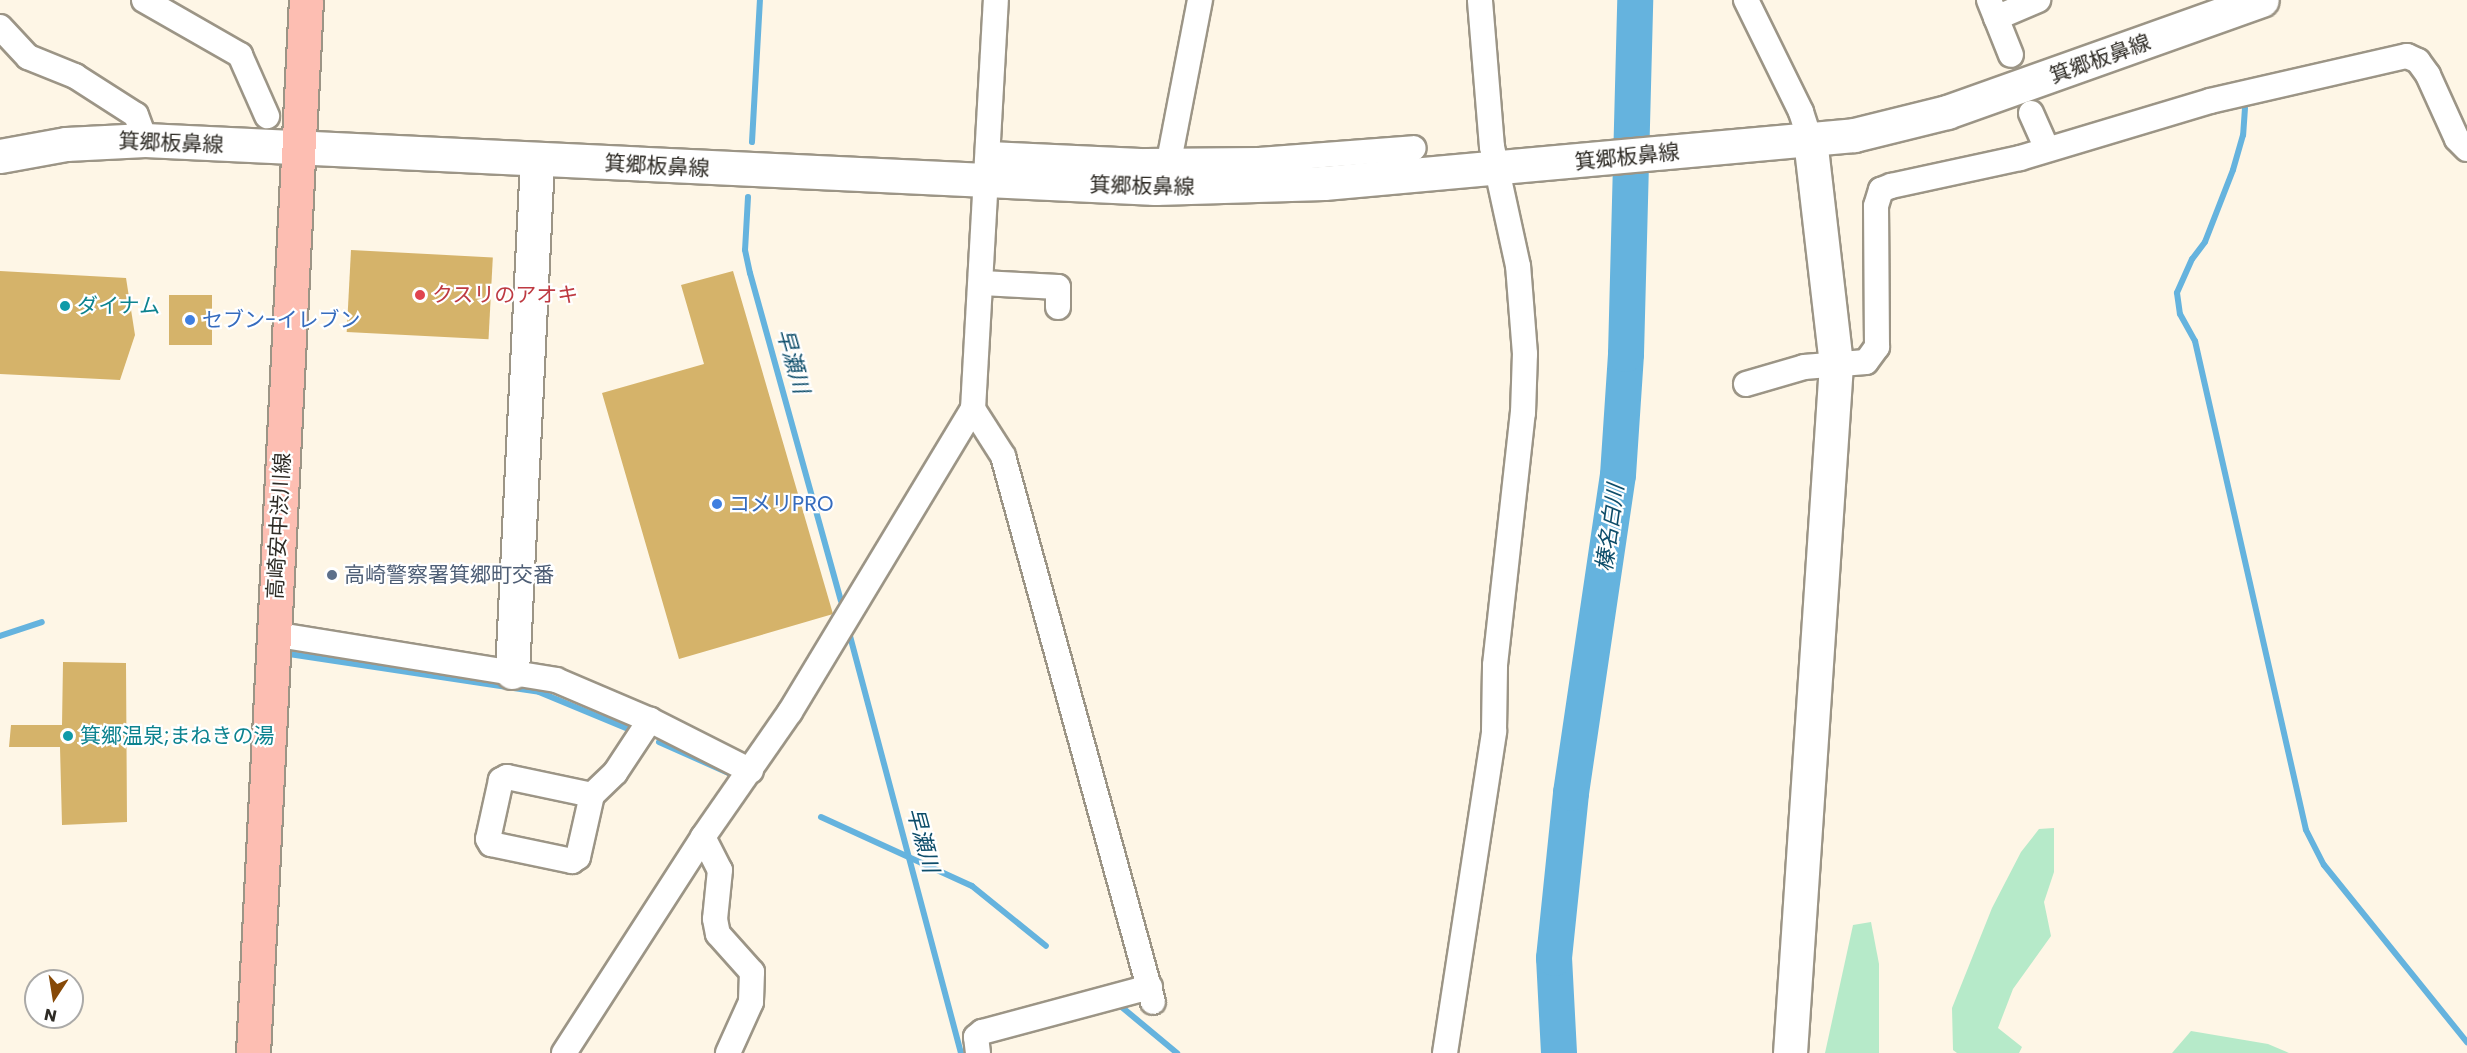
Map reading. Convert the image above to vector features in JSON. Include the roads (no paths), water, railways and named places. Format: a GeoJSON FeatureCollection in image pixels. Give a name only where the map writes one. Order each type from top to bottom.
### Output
{"type":"FeatureCollection","features":[{"type":"Feature","properties":{"kind":"main road","name":"高崎安中渋川線"},"geometry":{"type":"LineString","coordinates":[[253,1053],[306,0]]}},
{"type":"Feature","properties":{"kind":"main road","name":"箕郷板鼻線"},"geometry":{"type":"LineString","coordinates":[[0,156],[66,144],[146,140],[537,160],[988,168],[1237,188],[1505,169],[1854,135],[1947,112],[2262,0]]}},
{"type":"Feature","properties":{"kind":"main road"},"geometry":{"type":"LineString","coordinates":[[1790,1053],[1836,364],[1810,140]]}},
{"type":"Feature","properties":{"kind":"main road"},"geometry":{"type":"LineString","coordinates":[[512,672],[537,160]]}},
{"type":"Feature","properties":{"kind":"street"},"geometry":{"type":"LineString","coordinates":[[144,0],[240,55],[267,116]]}},
{"type":"Feature","properties":{"kind":"street"},"geometry":{"type":"LineString","coordinates":[[564,1053],[703,837],[751,771],[973,409],[982,283],[996,0]]}},
{"type":"Feature","properties":{"kind":"street"},"geometry":{"type":"LineString","coordinates":[[1169,161],[1200,0]]}},
{"type":"Feature","properties":{"kind":"street"},"geometry":{"type":"LineString","coordinates":[[1445,1053],[1494,731],[1495,665],[1523,413],[1525,354],[1518,266],[1480,0]]}},
{"type":"Feature","properties":{"kind":"street"},"geometry":{"type":"LineString","coordinates":[[1746,0],[1801,112],[1810,140]]}},
{"type":"Feature","properties":{"kind":"street"},"geometry":{"type":"LineString","coordinates":[[2011,55],[1993,9],[2038,0]]}},
{"type":"Feature","properties":{"kind":"street"},"geometry":{"type":"LineString","coordinates":[[0,27],[28,57],[75,76],[136,115],[146,140]]}},
{"type":"Feature","properties":{"kind":"street"},"geometry":{"type":"LineString","coordinates":[[1746,384],[1804,367],[1866,362],[1877,347],[1876,206],[1881,190],[2047,149],[2210,101],[2408,56],[2418,62],[2428,75],[2457,139],[2467,149]]}},
{"type":"Feature","properties":{"kind":"street"},"geometry":{"type":"LineString","coordinates":[[2031,113],[2047,149]]}},
{"type":"Feature","properties":{"kind":"street"},"geometry":{"type":"LineString","coordinates":[[988,168],[1169,161],[1270,160],[1414,148]]}},
{"type":"Feature","properties":{"kind":"street"},"geometry":{"type":"LineString","coordinates":[[982,283],[1058,287],[1058,306]]}},
{"type":"Feature","properties":{"kind":"street"},"geometry":{"type":"LineString","coordinates":[[973,409],[1003,456],[1151,994],[982,1032],[976,1038],[978,1053]]}},
{"type":"Feature","properties":{"kind":"street"},"geometry":{"type":"LineString","coordinates":[[273,634],[556,680],[650,720],[751,771]]}},
{"type":"Feature","properties":{"kind":"street"},"geometry":{"type":"LineString","coordinates":[[592,795],[507,777],[501,780],[488,839],[491,844],[572,861],[578,857],[592,795],[615,773],[650,720]]}},
{"type":"Feature","properties":{"kind":"street"},"geometry":{"type":"LineString","coordinates":[[703,837],[720,870],[715,919],[718,934],[752,972],[751,1002],[728,1053]]}},
{"type":"Feature","properties":{"kind":"waterway","name":"早瀬川"},"geometry":{"type":"LineString","coordinates":[[752,142],[760,0]]}},
{"type":"Feature","properties":{"kind":"waterway","name":"榛名白川"},"geometry":{"type":"LineString","coordinates":[[1559,1053],[1554,958],[1571,793],[1618,475],[1626,354],[1635,0]]}},
{"type":"Feature","properties":{"kind":"waterway"},"geometry":{"type":"LineString","coordinates":[[2245,108],[2243,135],[2233,170],[2205,242],[2192,259],[2177,293],[2180,314],[2195,341],[2306,830],[2324,865],[2467,1042]]}},
{"type":"Feature","properties":{"kind":"waterway","name":"早瀬川"},"geometry":{"type":"LineString","coordinates":[[748,197],[745,250],[750,273],[841,601]]}},
{"type":"Feature","properties":{"kind":"waterway"},"geometry":{"type":"LineString","coordinates":[[0,636],[42,622]]}},
{"type":"Feature","properties":{"kind":"waterway","name":"早瀬川"},"geometry":{"type":"LineString","coordinates":[[850,636],[961,1053]]}},
{"type":"Feature","properties":{"kind":"waterway"},"geometry":{"type":"LineString","coordinates":[[289,654],[539,692],[626,728]]}},
{"type":"Feature","properties":{"kind":"waterway"},"geometry":{"type":"LineString","coordinates":[[659,742],[733,775]]}},
{"type":"Feature","properties":{"kind":"waterway"},"geometry":{"type":"LineString","coordinates":[[821,817],[972,886],[1046,946]]}},
{"type":"Feature","properties":{"kind":"waterway"},"geometry":{"type":"LineString","coordinates":[[1118,1004],[1177,1053]]}},
{"type":"Feature","properties":{"kind":"place","name":"クスリのアオキ"},"geometry":{"type":"Point","coordinates":[420,295]}},
{"type":"Feature","properties":{"kind":"place","name":"ダイナム"},"geometry":{"type":"Point","coordinates":[65,306]}},
{"type":"Feature","properties":{"kind":"place","name":"セブン-イレブン"},"geometry":{"type":"Point","coordinates":[190,320]}},
{"type":"Feature","properties":{"kind":"place","name":"コメリPRO"},"geometry":{"type":"Point","coordinates":[717,504]}},
{"type":"Feature","properties":{"kind":"place","name":"高崎警察署箕郷町交番"},"geometry":{"type":"Point","coordinates":[332,575]}},
{"type":"Feature","properties":{"kind":"place","name":"箕郷温泉;まねきの湯"},"geometry":{"type":"Point","coordinates":[68,736]}}]}
